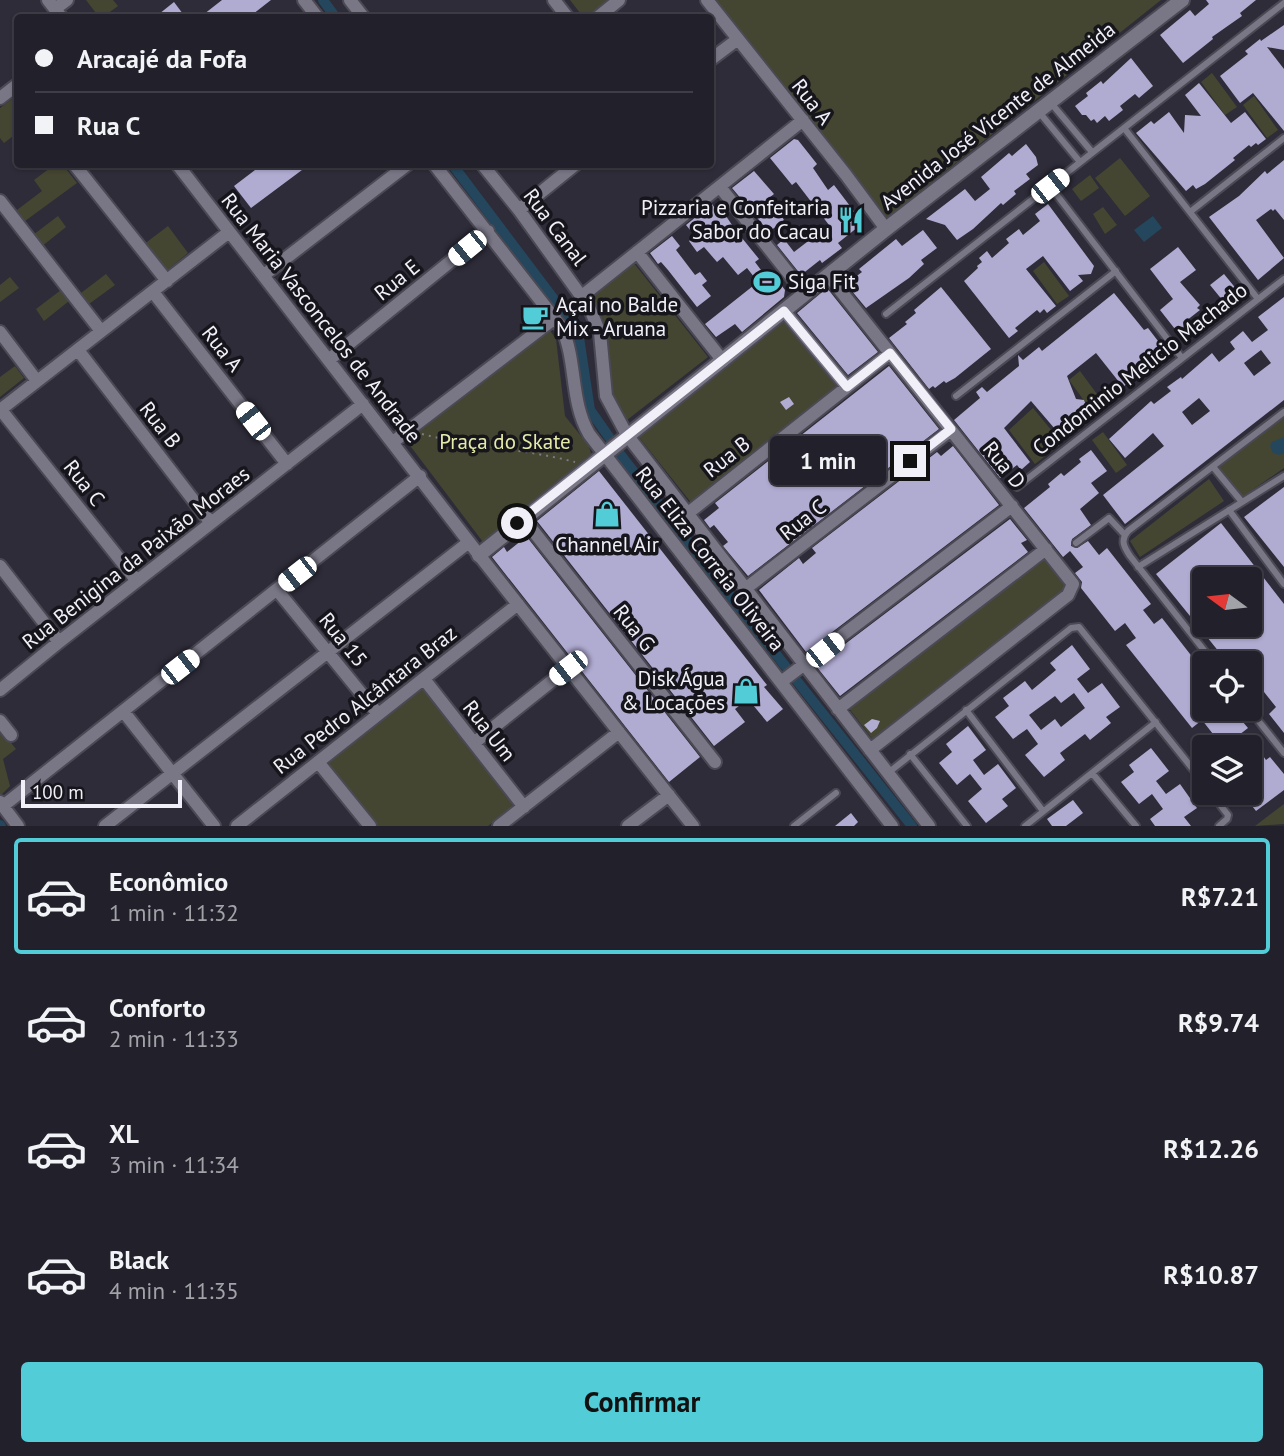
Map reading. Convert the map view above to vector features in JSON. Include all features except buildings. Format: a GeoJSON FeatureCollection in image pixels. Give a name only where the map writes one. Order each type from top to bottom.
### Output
{"type":"FeatureCollection","features":[{"type":"Feature","properties":{"kind":"street"},"geometry":{"type":"LineString","coordinates":[[55,9],[67,0]]}},
{"type":"Feature","properties":{"kind":"street"},"geometry":{"type":"LineString","coordinates":[[304,0],[315,14]]}},
{"type":"Feature","properties":{"kind":"street"},"geometry":{"type":"LineString","coordinates":[[350,0],[361,14]]}},
{"type":"Feature","properties":{"kind":"street"},"geometry":{"type":"LineString","coordinates":[[554,0],[565,14]]}},
{"type":"Feature","properties":{"kind":"street"},"geometry":{"type":"LineString","coordinates":[[602,14],[619,0]]}},
{"type":"Feature","properties":{"kind":"street","name":"Rua A"},"geometry":{"type":"LineString","coordinates":[[707,0],[886,229]]}},
{"type":"Feature","properties":{"kind":"street","name":"Avenida José Vicente de Almeida"},"geometry":{"type":"LineString","coordinates":[[479,555],[512,535],[523,518],[603,454],[886,229],[1182,0]]}},
{"type":"Feature","properties":{"kind":"street"},"geometry":{"type":"LineString","coordinates":[[714,57],[738,39]]}},
{"type":"Feature","properties":{"kind":"street"},"geometry":{"type":"LineString","coordinates":[[582,296],[803,120]]}},
{"type":"Feature","properties":{"kind":"street"},"geometry":{"type":"LineString","coordinates":[[77,168],[167,281]]}},
{"type":"Feature","properties":{"kind":"street","name":"Rua Maria Vasconcelos de Andrade"},"geometry":{"type":"LineString","coordinates":[[180,168],[479,555],[693,826]]}},
{"type":"Feature","properties":{"kind":"street"},"geometry":{"type":"LineString","coordinates":[[264,275],[403,168]]}},
{"type":"Feature","properties":{"kind":"street","name":"Rua Eliza Correia Oliveira"},"geometry":{"type":"LineString","coordinates":[[437,168],[555,317],[565,337],[581,421],[603,454],[892,826]]}},
{"type":"Feature","properties":{"kind":"street","name":"Rua Canal"},"geometry":{"type":"LineString","coordinates":[[485,168],[582,296],[596,320],[600,333],[606,396],[627,435]]}},
{"type":"Feature","properties":{"kind":"street"},"geometry":{"type":"LineString","coordinates":[[519,210],[571,168]]}},
{"type":"Feature","properties":{"kind":"street"},"geometry":{"type":"LineString","coordinates":[[720,187],[805,294]]}},
{"type":"Feature","properties":{"kind":"street"},"geometry":{"type":"LineString","coordinates":[[0,201],[101,331]]}},
{"type":"Feature","properties":{"kind":"street","name":"Rua E"},"geometry":{"type":"LineString","coordinates":[[330,359],[488,231]]}},
{"type":"Feature","properties":{"kind":"street"},"geometry":{"type":"LineString","coordinates":[[0,410],[229,232]]}},
{"type":"Feature","properties":{"kind":"street"},"geometry":{"type":"LineString","coordinates":[[637,252],[723,361]]}},
{"type":"Feature","properties":{"kind":"street","name":"Rua D"},"geometry":{"type":"LineString","coordinates":[[828,275],[1071,580],[1073,588],[1068,595],[870,750]]}},
{"type":"Feature","properties":{"kind":"street","name":"Rua A"},"geometry":{"type":"LineString","coordinates":[[153,292],[287,464]]}},
{"type":"Feature","properties":{"kind":"street"},"geometry":{"type":"LineString","coordinates":[[784,311],[847,387]]}},
{"type":"Feature","properties":{"kind":"street"},"geometry":{"type":"LineString","coordinates":[[393,442],[555,317]]}},
{"type":"Feature","properties":{"kind":"street"},"geometry":{"type":"LineString","coordinates":[[0,332],[37,381]]}},
{"type":"Feature","properties":{"kind":"street","name":"Rua B"},"geometry":{"type":"LineString","coordinates":[[78,350],[211,523]]}},
{"type":"Feature","properties":{"kind":"street","name":"Rua B"},"geometry":{"type":"LineString","coordinates":[[687,514],[890,353]]}},
{"type":"Feature","properties":{"kind":"street","name":"Rua Benigina da Paixão Moraes"},"geometry":{"type":"LineString","coordinates":[[0,690],[363,404]]}},
{"type":"Feature","properties":{"kind":"street","name":"Rua C"},"geometry":{"type":"LineString","coordinates":[[0,410],[137,581]]}},
{"type":"Feature","properties":{"kind":"street","name":"Rua C"},"geometry":{"type":"LineString","coordinates":[[745,589],[951,429]]}},
{"type":"Feature","properties":{"kind":"street","name":"Rua Eliza Correia Oliveira"},"geometry":{"type":"LineString","coordinates":[[627,435],[929,826]]}},
{"type":"Feature","properties":{"kind":"street"},"geometry":{"type":"LineString","coordinates":[[18,826],[1,804],[420,476]]}},
{"type":"Feature","properties":{"kind":"street"},"geometry":{"type":"LineString","coordinates":[[781,682],[1012,506]]}},
{"type":"Feature","properties":{"kind":"street","name":"Rua G"},"geometry":{"type":"LineString","coordinates":[[523,518],[715,762]]}},
{"type":"Feature","properties":{"kind":"street"},"geometry":{"type":"LineString","coordinates":[[105,826],[469,542]]}},
{"type":"Feature","properties":{"kind":"street"},"geometry":{"type":"LineString","coordinates":[[838,709],[1046,549]]}},
{"type":"Feature","properties":{"kind":"street"},"geometry":{"type":"LineString","coordinates":[[0,566],[59,642]]}},
{"type":"Feature","properties":{"kind":"street","name":"Rua 15"},"geometry":{"type":"LineString","coordinates":[[277,590],[379,714]]}},
{"type":"Feature","properties":{"kind":"street","name":"Rua Pedro Alcântara Braz"},"geometry":{"type":"LineString","coordinates":[[237,826],[518,604]]}},
{"type":"Feature","properties":{"kind":"street"},"geometry":{"type":"LineString","coordinates":[[474,743],[568,668]]}},
{"type":"Feature","properties":{"kind":"street","name":"Rua Um"},"geometry":{"type":"LineString","coordinates":[[424,679],[524,807]]}},
{"type":"Feature","properties":{"kind":"street"},"geometry":{"type":"LineString","coordinates":[[123,711],[214,826]]}},
{"type":"Feature","properties":{"kind":"street"},"geometry":{"type":"LineString","coordinates":[[499,826],[619,732]]}},
{"type":"Feature","properties":{"kind":"street"},"geometry":{"type":"LineString","coordinates":[[318,762],[368,825]]}},
{"type":"Feature","properties":{"kind":"street"},"geometry":{"type":"LineString","coordinates":[[628,826],[668,794]]}},
{"type":"Feature","properties":{"kind":"lane"},"geometry":{"type":"LineString","coordinates":[[886,314],[1284,3]]}},
{"type":"Feature","properties":{"kind":"lane"},"geometry":{"type":"LineString","coordinates":[[1045,107],[1092,152]]}},
{"type":"Feature","properties":{"kind":"lane"},"geometry":{"type":"LineString","coordinates":[[1045,107],[1080,162]]}},
{"type":"Feature","properties":{"kind":"lane"},"geometry":{"type":"LineString","coordinates":[[1124,128],[1258,299]]}},
{"type":"Feature","properties":{"kind":"lane"},"geometry":{"type":"LineString","coordinates":[[1190,212],[1284,138]]}},
{"type":"Feature","properties":{"kind":"lane"},"geometry":{"type":"LineString","coordinates":[[1050,186],[1182,358]]}},
{"type":"Feature","properties":{"kind":"lane"},"geometry":{"type":"LineString","coordinates":[[956,396],[1116,271]]}},
{"type":"Feature","properties":{"kind":"lane","name":"Condominio Melicio Machado"},"geometry":{"type":"LineString","coordinates":[[1017,487],[1284,279]]}},
{"type":"Feature","properties":{"kind":"lane"},"geometry":{"type":"LineString","coordinates":[[1204,651],[1138,567],[1123,544],[1125,535],[1284,412]]}},
{"type":"Feature","properties":{"kind":"lane"},"geometry":{"type":"LineString","coordinates":[[1214,468],[1242,502]]}},
{"type":"Feature","properties":{"kind":"lane"},"geometry":{"type":"LineString","coordinates":[[1138,567],[1284,476]]}},
{"type":"Feature","properties":{"kind":"lane"},"geometry":{"type":"LineString","coordinates":[[1229,510],[1284,584]]}},
{"type":"Feature","properties":{"kind":"lane"},"geometry":{"type":"LineString","coordinates":[[1076,543],[1109,518],[1125,535]]}},
{"type":"Feature","properties":{"kind":"lane"},"geometry":{"type":"LineString","coordinates":[[888,773],[1071,628],[1079,627],[1192,768]]}},
{"type":"Feature","properties":{"kind":"lane"},"geometry":{"type":"LineString","coordinates":[[966,710],[1043,811]]}},
{"type":"Feature","properties":{"kind":"lane"},"geometry":{"type":"LineString","coordinates":[[1259,721],[1284,753]]}},
{"type":"Feature","properties":{"kind":"lane"},"geometry":{"type":"LineString","coordinates":[[1027,825],[1156,722]]}},
{"type":"Feature","properties":{"kind":"lane"},"geometry":{"type":"LineString","coordinates":[[910,754],[967,826]]}},
{"type":"Feature","properties":{"kind":"lane"},"geometry":{"type":"LineString","coordinates":[[1092,773],[1136,826]]}},
{"type":"Feature","properties":{"kind":"lane"},"geometry":{"type":"LineString","coordinates":[[794,826],[836,793]]}},
{"type":"Feature","properties":{"kind":"lane"},"geometry":{"type":"LineString","coordinates":[[1219,826],[1228,815],[1220,805]]}},
{"type":"Feature","properties":{"kind":"path"},"geometry":{"type":"LineString","coordinates":[[408,430],[449,441],[534,452],[589,466]]}},
{"type":"Feature","properties":{"kind":"green space"},"geometry":{"type":"Polygon","coordinates":[[[86,0],[113,0],[118,6],[107,14],[97,14],[86,0]]]}},
{"type":"Feature","properties":{"kind":"green space"},"geometry":{"type":"Polygon","coordinates":[[[570,0],[608,0],[589,14],[581,14],[570,0]]]}},
{"type":"Feature","properties":{"kind":"green space"},"geometry":{"type":"Polygon","coordinates":[[[715,0],[1161,0],[884,220],[715,0]]]}},
{"type":"Feature","properties":{"kind":"green space"},"geometry":{"type":"Polygon","coordinates":[[[1212,73],[1237,107],[1225,115],[1201,82],[1212,73]]]}},
{"type":"Feature","properties":{"kind":"green space"},"geometry":{"type":"Polygon","coordinates":[[[1254,96],[1278,130],[1267,138],[1243,105],[1254,96]]]}},
{"type":"Feature","properties":{"kind":"green space"},"geometry":{"type":"Polygon","coordinates":[[[12,99],[14,103],[14,135],[4,143],[0,138],[0,108],[12,99]]]}},
{"type":"Feature","properties":{"kind":"green space"},"geometry":{"type":"Polygon","coordinates":[[[1120,158],[1150,196],[1125,216],[1095,178],[1120,158]]]}},
{"type":"Feature","properties":{"kind":"green space"},"geometry":{"type":"Polygon","coordinates":[[[50,168],[65,168],[77,183],[25,221],[17,210],[42,191],[34,180],[50,168]]]}},
{"type":"Feature","properties":{"kind":"green space"},"geometry":{"type":"Polygon","coordinates":[[[1090,175],[1099,188],[1081,201],[1072,189],[1090,175]]]}},
{"type":"Feature","properties":{"kind":"green space"},"geometry":{"type":"Polygon","coordinates":[[[1103,207],[1117,225],[1105,234],[1093,214],[1103,207]]]}},
{"type":"Feature","properties":{"kind":"green space"},"geometry":{"type":"Polygon","coordinates":[[[58,216],[66,227],[41,247],[33,235],[58,216]]]}},
{"type":"Feature","properties":{"kind":"green space"},"geometry":{"type":"Polygon","coordinates":[[[168,226],[188,253],[165,272],[143,245],[168,226]]]}},
{"type":"Feature","properties":{"kind":"green space"},"geometry":{"type":"Polygon","coordinates":[[[633,262],[708,357],[627,420],[612,397],[603,319],[589,297],[633,262]]]}},
{"type":"Feature","properties":{"kind":"green space"},"geometry":{"type":"Polygon","coordinates":[[[1044,262],[1069,296],[1057,304],[1033,271],[1044,262]]]}},
{"type":"Feature","properties":{"kind":"green space"},"geometry":{"type":"Polygon","coordinates":[[[106,274],[115,285],[89,304],[81,293],[106,274]]]}},
{"type":"Feature","properties":{"kind":"green space"},"geometry":{"type":"Polygon","coordinates":[[[10,277],[19,288],[0,302],[0,285],[10,277]]]}},
{"type":"Feature","properties":{"kind":"green space"},"geometry":{"type":"Polygon","coordinates":[[[61,290],[69,301],[44,321],[36,309],[61,290]]]}},
{"type":"Feature","properties":{"kind":"green space"},"geometry":{"type":"Polygon","coordinates":[[[787,319],[841,388],[693,505],[638,436],[787,319]]]}},
{"type":"Feature","properties":{"kind":"green space","name":"Praça do Skate"},"geometry":{"type":"Polygon","coordinates":[[[549,329],[556,339],[565,416],[589,446],[591,454],[483,542],[405,439],[549,329]]]}},
{"type":"Feature","properties":{"kind":"green space"},"geometry":{"type":"Polygon","coordinates":[[[15,366],[24,378],[0,397],[0,377],[15,366]]]}},
{"type":"Feature","properties":{"kind":"green space"},"geometry":{"type":"Polygon","coordinates":[[[1080,371],[1105,405],[1093,413],[1069,380],[1080,371]]]}},
{"type":"Feature","properties":{"kind":"green space"},"geometry":{"type":"Polygon","coordinates":[[[1033,408],[1062,443],[1035,464],[1009,430],[1033,408]]]}},
{"type":"Feature","properties":{"kind":"green space"},"geometry":{"type":"Polygon","coordinates":[[[1284,417],[1284,468],[1242,497],[1219,467],[1284,417]]]}},
{"type":"Feature","properties":{"kind":"green space"},"geometry":{"type":"Polygon","coordinates":[[[1103,432],[1127,465],[1116,473],[1092,440],[1103,432]]]}},
{"type":"Feature","properties":{"kind":"green space"},"geometry":{"type":"Polygon","coordinates":[[[1209,479],[1224,501],[1140,557],[1130,541],[1209,479]]]}},
{"type":"Feature","properties":{"kind":"green space"},"geometry":{"type":"Polygon","coordinates":[[[1045,556],[1070,588],[873,740],[848,707],[1045,556]]]}},
{"type":"Feature","properties":{"kind":"green space"},"geometry":{"type":"Polygon","coordinates":[[[421,687],[514,806],[488,826],[376,826],[326,762],[421,687]]]}},
{"type":"Feature","properties":{"kind":"green space"},"geometry":{"type":"Polygon","coordinates":[[[0,729],[16,749],[3,759],[10,786],[0,796],[0,729]]]}},
{"type":"Feature","properties":{"kind":"green space"},"geometry":{"type":"Polygon","coordinates":[[[1284,804],[1284,824],[1255,826],[1284,804]]]}},
{"type":"Feature","properties":{"kind":"water"},"geometry":{"type":"Polygon","coordinates":[[[1153,216],[1162,228],[1144,242],[1134,230],[1153,216]]]}},
{"type":"Feature","properties":{"kind":"water"},"geometry":{"type":"Polygon","coordinates":[[[1284,437],[1284,453],[1273,453],[1270,446],[1272,442],[1284,437]]]}},
{"type":"Feature","properties":{"kind":"waterway"},"geometry":{"type":"LineString","coordinates":[[323,0],[333,14]]}},
{"type":"Feature","properties":{"kind":"waterway"},"geometry":{"type":"LineString","coordinates":[[455,168],[578,331],[590,410],[609,437]]}},
{"type":"Feature","properties":{"kind":"waterway"},"geometry":{"type":"LineString","coordinates":[[620,454],[786,667]]}},
{"type":"Feature","properties":{"kind":"waterway"},"geometry":{"type":"LineString","coordinates":[[797,681],[912,826]]}},
{"type":"Feature","properties":{"kind":"place","name":"Pizzaria e Confeitaria Sabor do Cacau"},"geometry":{"type":"Point","coordinates":[851,220]}},
{"type":"Feature","properties":{"kind":"place","name":"Siga Fit"},"geometry":{"type":"Point","coordinates":[767,282]}},
{"type":"Feature","properties":{"kind":"place","name":"Açai no Balde Mix - Aruana"},"geometry":{"type":"Point","coordinates":[535,317]}},
{"type":"Feature","properties":{"kind":"place","name":"Channel Air"},"geometry":{"type":"Point","coordinates":[607,514]}},
{"type":"Feature","properties":{"kind":"place","name":"Disk Água & Locações"},"geometry":{"type":"Point","coordinates":[746,691]}},
{"type":"Feature","properties":{"kind":"route"},"geometry":{"type":"LineString","coordinates":[[517,523],[784,311],[847,387],[890,353],[951,429],[910,461]]}}]}
